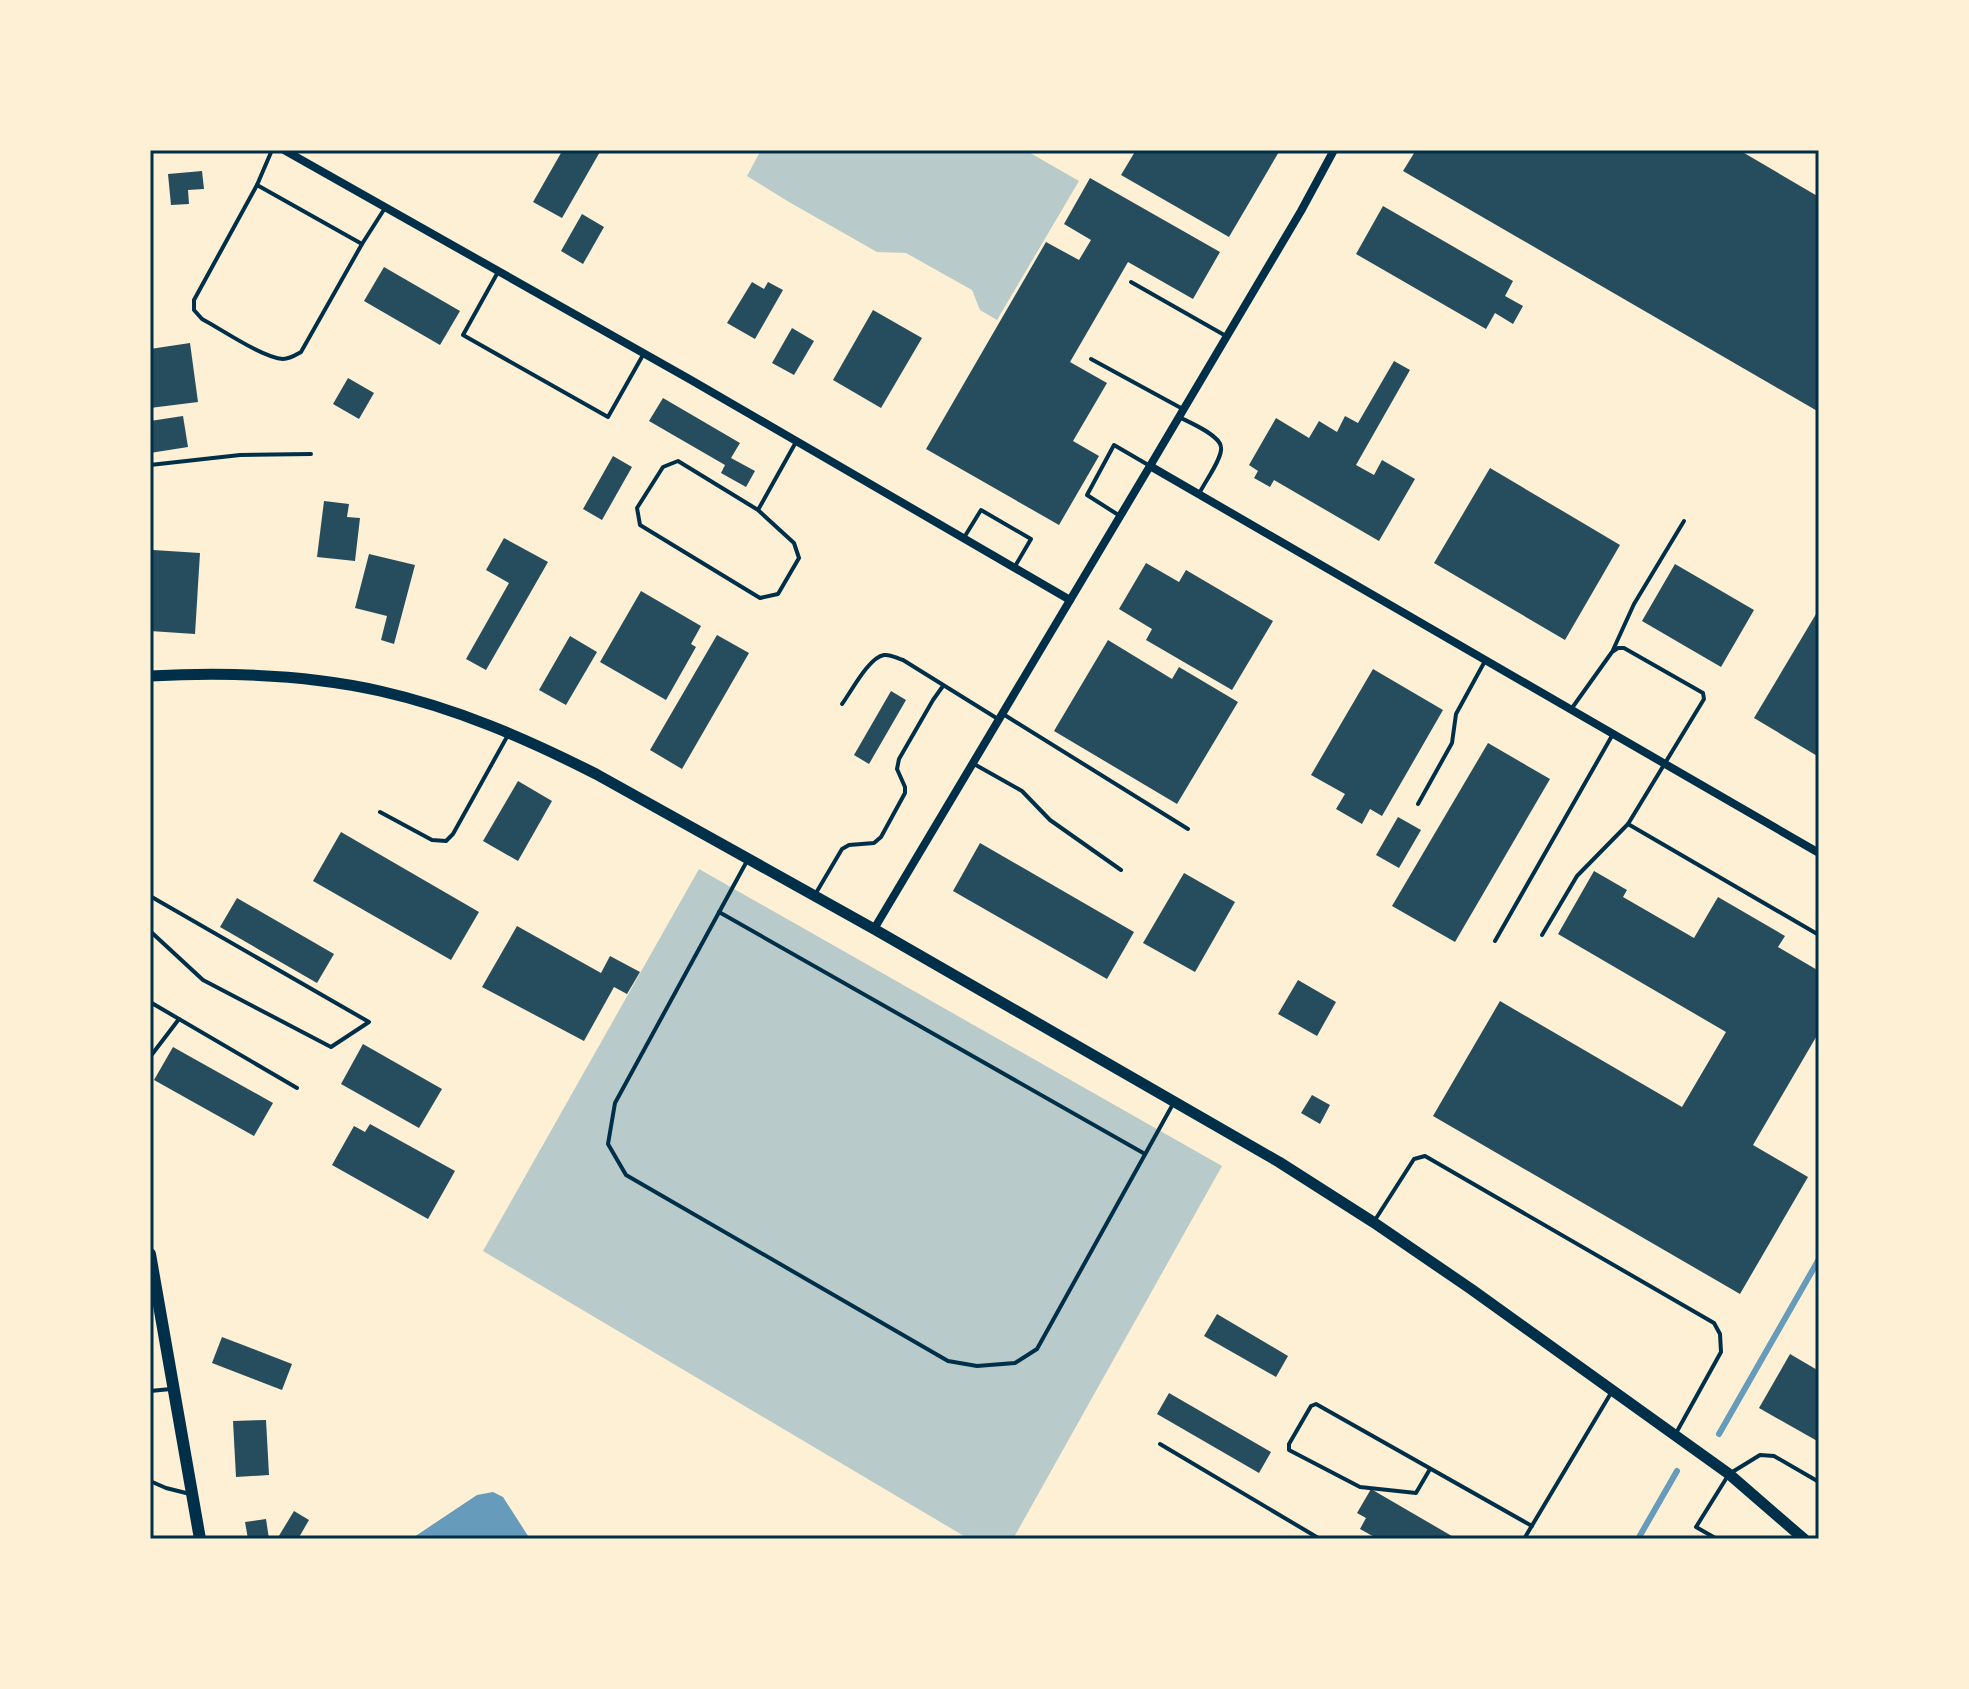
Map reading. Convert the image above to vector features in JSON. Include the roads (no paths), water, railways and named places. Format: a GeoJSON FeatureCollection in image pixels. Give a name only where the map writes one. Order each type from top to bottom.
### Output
{"type":"FeatureCollection","features":[{"type":"Feature","properties":{"kind":"main road"},"geometry":{"type":"LineString","coordinates":[[150,1254],[200,1539]]}},
{"type":"Feature","properties":{"kind":"street"},"geometry":{"type":"LineString","coordinates":[[284,150],[1070,600]]}},
{"type":"Feature","properties":{"kind":"street"},"geometry":{"type":"LineString","coordinates":[[874,929],[1182,413],[1334,150]]}},
{"type":"Feature","properties":{"kind":"street"},"geometry":{"type":"LineString","coordinates":[[1150,466],[1819,853]]}},
{"type":"Feature","properties":{"kind":"street"},"geometry":{"type":"LineString","coordinates":[[150,676],[195,673],[289,677],[396,695],[509,732],[596,774],[874,929],[1279,1162],[1471,1289],[1729,1474],[1804,1539]]}},
{"type":"Feature","properties":{"kind":"lane"},"geometry":{"type":"LineString","coordinates":[[272,150],[257,185],[194,300],[194,310],[202,319],[266,354],[288,359],[301,352],[385,208]]}},
{"type":"Feature","properties":{"kind":"lane"},"geometry":{"type":"LineString","coordinates":[[257,185],[362,244]]}},
{"type":"Feature","properties":{"kind":"lane"},"geometry":{"type":"LineString","coordinates":[[498,272],[463,335],[594,410],[608,417],[643,354]]}},
{"type":"Feature","properties":{"kind":"lane"},"geometry":{"type":"LineString","coordinates":[[1131,282],[1226,336]]}},
{"type":"Feature","properties":{"kind":"lane"},"geometry":{"type":"LineString","coordinates":[[1091,359],[1182,413],[1218,440],[1221,446],[1219,458],[1198,494]]}},
{"type":"Feature","properties":{"kind":"lane"},"geometry":{"type":"LineString","coordinates":[[758,510],[796,442]]}},
{"type":"Feature","properties":{"kind":"lane"},"geometry":{"type":"LineString","coordinates":[[1120,516],[1087,495],[1114,445],[1150,466]]}},
{"type":"Feature","properties":{"kind":"lane"},"geometry":{"type":"LineString","coordinates":[[150,465],[240,455],[311,454]]}},
{"type":"Feature","properties":{"kind":"lane"},"geometry":{"type":"LineString","coordinates":[[678,461],[758,510],[794,543],[799,558],[778,594],[760,598],[640,525],[637,508],[663,467],[678,461]]}},
{"type":"Feature","properties":{"kind":"lane"},"geometry":{"type":"LineString","coordinates":[[963,538],[981,510],[1031,539],[1014,568]]}},
{"type":"Feature","properties":{"kind":"lane"},"geometry":{"type":"LineString","coordinates":[[1571,710],[1612,652],[1634,604],[1684,521]]}},
{"type":"Feature","properties":{"kind":"lane"},"geometry":{"type":"LineString","coordinates":[[1542,935],[1577,876],[1628,824],[1704,699],[1703,693],[1624,648],[1612,652]]}},
{"type":"Feature","properties":{"kind":"lane"},"geometry":{"type":"LineString","coordinates":[[842,704],[870,663],[876,657],[890,655],[1002,717],[1188,829]]}},
{"type":"Feature","properties":{"kind":"lane"},"geometry":{"type":"LineString","coordinates":[[1418,804],[1452,743],[1456,714],[1485,661]]}},
{"type":"Feature","properties":{"kind":"lane"},"geometry":{"type":"LineString","coordinates":[[815,896],[842,849],[849,845],[874,843],[881,837],[905,793],[897,769],[899,759],[943,686]]}},
{"type":"Feature","properties":{"kind":"lane"},"geometry":{"type":"LineString","coordinates":[[380,812],[432,840],[446,841],[453,834],[509,732]]}},
{"type":"Feature","properties":{"kind":"lane"},"geometry":{"type":"LineString","coordinates":[[1495,941],[1613,734]]}},
{"type":"Feature","properties":{"kind":"lane"},"geometry":{"type":"LineString","coordinates":[[974,764],[1022,791],[1050,820],[1121,870]]}},
{"type":"Feature","properties":{"kind":"lane"},"geometry":{"type":"LineString","coordinates":[[1628,824],[1819,935]]}},
{"type":"Feature","properties":{"kind":"lane"},"geometry":{"type":"LineString","coordinates":[[748,859],[615,1103],[608,1144],[626,1175],[934,1354],[948,1361],[977,1366],[1015,1363],[1037,1349],[1174,1102]]}},
{"type":"Feature","properties":{"kind":"lane"},"geometry":{"type":"LineString","coordinates":[[150,896],[369,1022],[331,1047],[203,980],[150,931]]}},
{"type":"Feature","properties":{"kind":"lane"},"geometry":{"type":"LineString","coordinates":[[719,912],[1145,1154]]}},
{"type":"Feature","properties":{"kind":"lane"},"geometry":{"type":"LineString","coordinates":[[150,1002],[297,1088]]}},
{"type":"Feature","properties":{"kind":"lane"},"geometry":{"type":"LineString","coordinates":[[150,1057],[179,1019]]}},
{"type":"Feature","properties":{"kind":"lane"},"geometry":{"type":"LineString","coordinates":[[1373,1222],[1414,1159],[1425,1156],[1714,1323],[1720,1334],[1721,1352],[1674,1436]]}},
{"type":"Feature","properties":{"kind":"lane"},"geometry":{"type":"LineString","coordinates":[[150,1391],[174,1388]]}},
{"type":"Feature","properties":{"kind":"lane"},"geometry":{"type":"LineString","coordinates":[[1524,1539],[1612,1391]]}},
{"type":"Feature","properties":{"kind":"lane"},"geometry":{"type":"LineString","coordinates":[[1430,1469],[1416,1493],[1360,1487],[1289,1450],[1289,1444],[1311,1406],[1316,1404],[1532,1526]]}},
{"type":"Feature","properties":{"kind":"lane"},"geometry":{"type":"LineString","coordinates":[[1160,1444],[1320,1539]]}},
{"type":"Feature","properties":{"kind":"lane"},"geometry":{"type":"LineString","coordinates":[[1717,1539],[1696,1527],[1729,1474],[1760,1455],[1774,1456],[1819,1482]]}},
{"type":"Feature","properties":{"kind":"lane"},"geometry":{"type":"LineString","coordinates":[[150,1481],[192,1495]]}},
{"type":"Feature","properties":{"kind":"water"},"geometry":{"type":"Polygon","coordinates":[[[493,1492],[503,1497],[530,1539],[405,1539],[414,1537],[477,1495],[493,1492]]]}},
{"type":"Feature","properties":{"kind":"waterway"},"geometry":{"type":"LineString","coordinates":[[1719,1434],[1819,1259]]}},
{"type":"Feature","properties":{"kind":"waterway"},"geometry":{"type":"LineString","coordinates":[[1638,1539],[1677,1471]]}}]}
